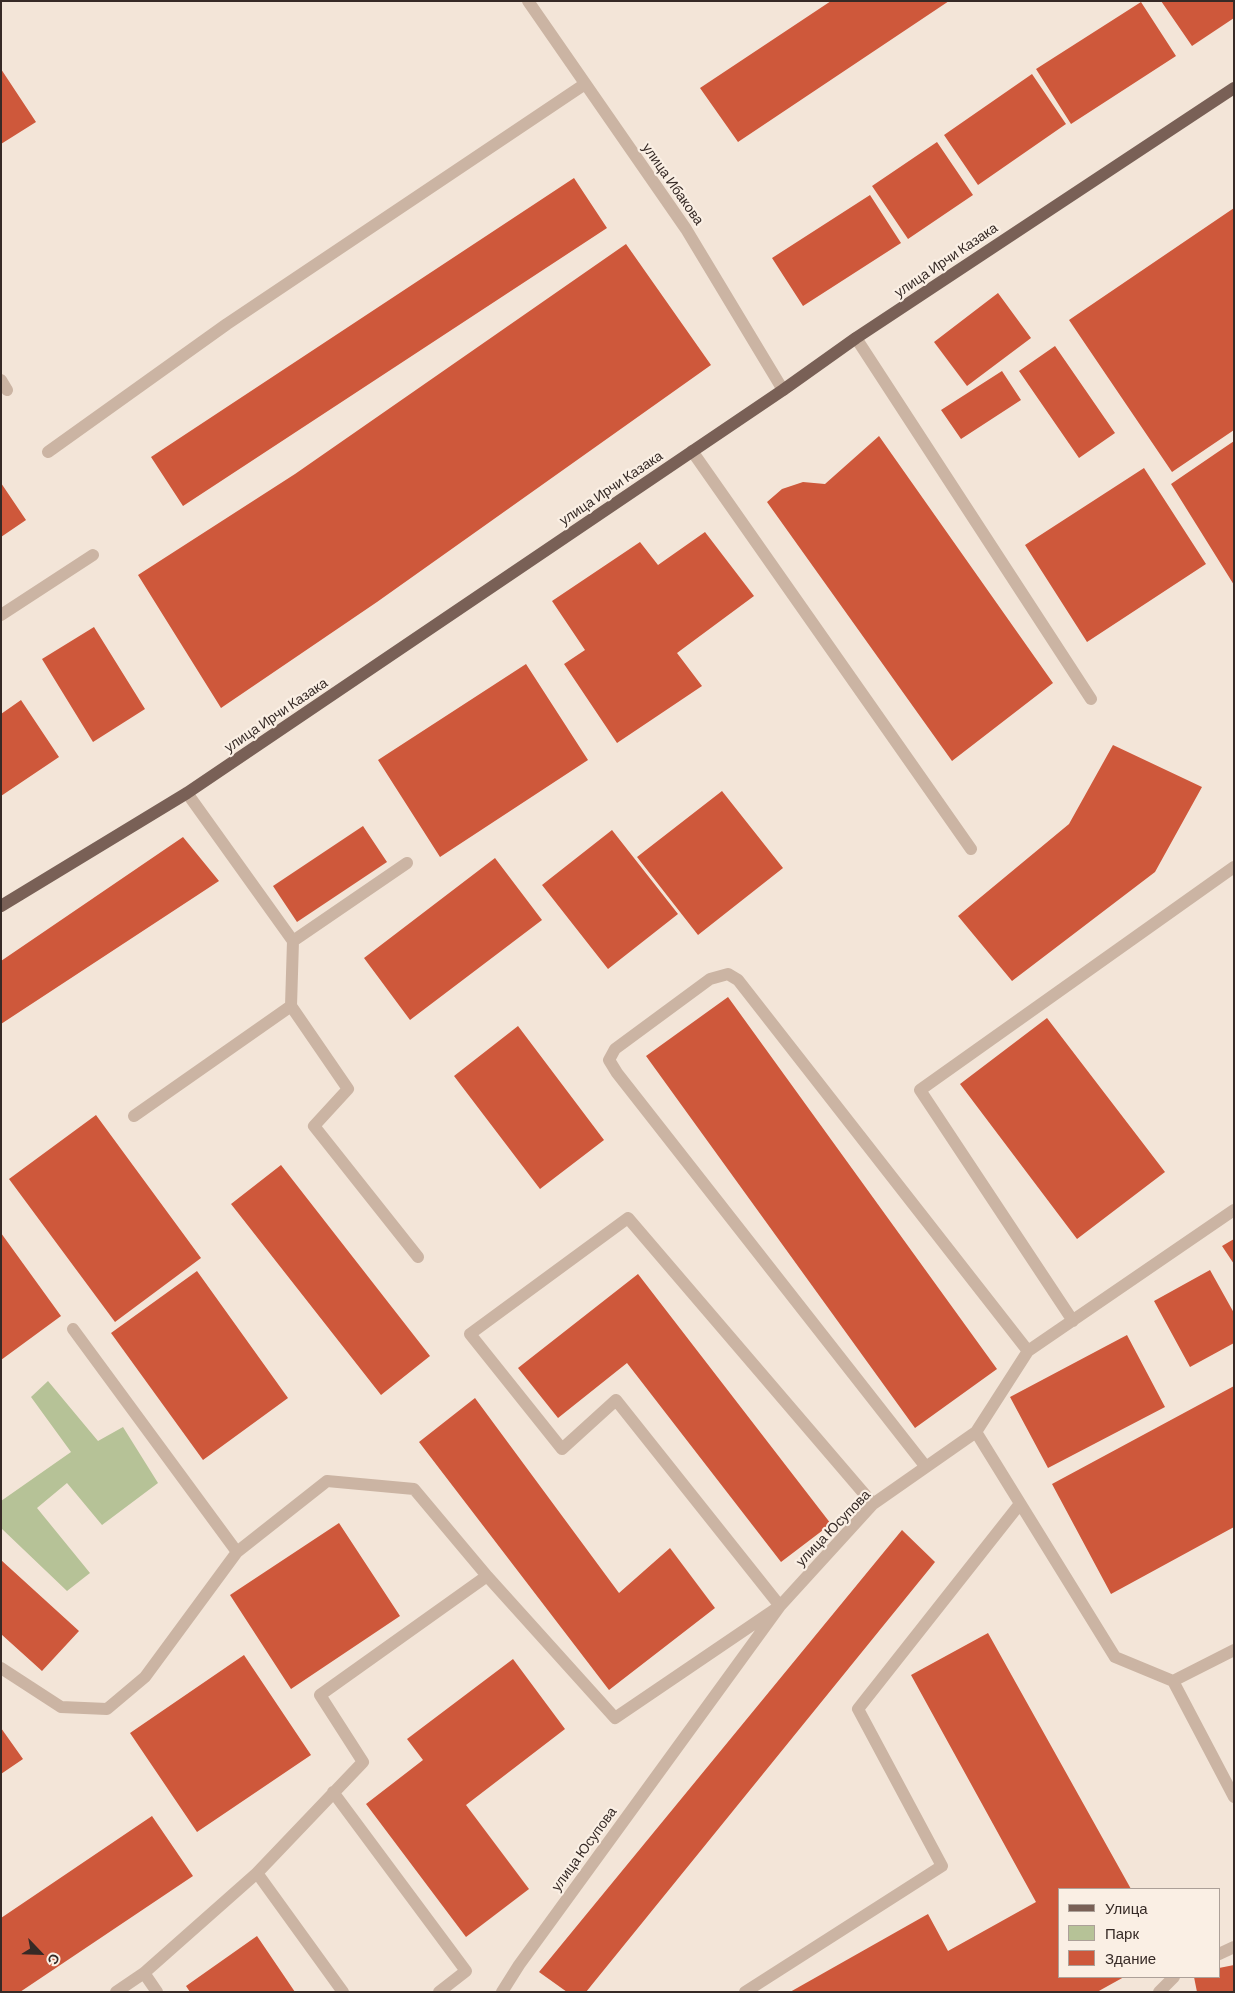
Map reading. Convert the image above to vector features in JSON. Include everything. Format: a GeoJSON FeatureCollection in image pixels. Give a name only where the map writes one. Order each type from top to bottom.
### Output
{"type":"FeatureCollection","features":[{"type":"Feature","properties":{"kind":"main road","name":"улица Ирчи Казака"},"geometry":{"type":"LineString","coordinates":[[1,906],[187,793],[783,390],[856,338],[1234,88]]}},
{"type":"Feature","properties":{"kind":"street","name":"улица Ибакова"},"geometry":{"type":"LineString","coordinates":[[528,1],[686,229],[783,390]]}},
{"type":"Feature","properties":{"kind":"street"},"geometry":{"type":"LineString","coordinates":[[48,452],[228,324],[585,84]]}},
{"type":"Feature","properties":{"kind":"street"},"geometry":{"type":"LineString","coordinates":[[856,338],[1091,699]]}},
{"type":"Feature","properties":{"kind":"street"},"geometry":{"type":"LineString","coordinates":[[692,451],[971,849]]}},
{"type":"Feature","properties":{"kind":"street"},"geometry":{"type":"LineString","coordinates":[[1,615],[93,555]]}},
{"type":"Feature","properties":{"kind":"street"},"geometry":{"type":"LineString","coordinates":[[187,793],[293,942],[292,1006],[348,1089],[314,1126],[418,1257]]}},
{"type":"Feature","properties":{"kind":"street"},"geometry":{"type":"LineString","coordinates":[[293,942],[408,863]]}},
{"type":"Feature","properties":{"kind":"street"},"geometry":{"type":"LineString","coordinates":[[1073,1321],[920,1090],[1234,867]]}},
{"type":"Feature","properties":{"kind":"street"},"geometry":{"type":"LineString","coordinates":[[926,1467],[617,1073],[609,1060],[615,1049],[710,979],[728,974],[738,980],[1028,1352]]}},
{"type":"Feature","properties":{"kind":"street"},"geometry":{"type":"LineString","coordinates":[[134,1116],[292,1006]]}},
{"type":"Feature","properties":{"kind":"street"},"geometry":{"type":"LineString","coordinates":[[1234,1210],[1028,1352],[976,1432],[1115,1657],[1173,1682],[1234,1797]]}},
{"type":"Feature","properties":{"kind":"street"},"geometry":{"type":"LineString","coordinates":[[1,1668],[62,1707],[107,1709],[145,1677],[237,1552],[327,1481],[414,1489],[487,1576],[615,1718],[780,1606],[616,1400],[562,1449],[470,1334],[628,1218],[873,1504]]}},
{"type":"Feature","properties":{"kind":"street"},"geometry":{"type":"LineString","coordinates":[[73,1329],[237,1552]]}},
{"type":"Feature","properties":{"kind":"street","name":"улица Юсупова"},"geometry":{"type":"LineString","coordinates":[[502,1992],[519,1965],[780,1606],[873,1504],[976,1432]]}},
{"type":"Feature","properties":{"kind":"street"},"geometry":{"type":"LineString","coordinates":[[746,1992],[942,1866],[858,1709],[1020,1504]]}},
{"type":"Feature","properties":{"kind":"street"},"geometry":{"type":"LineString","coordinates":[[116,1992],[144,1973],[257,1873],[362,1762],[320,1695],[487,1576]]}},
{"type":"Feature","properties":{"kind":"street"},"geometry":{"type":"LineString","coordinates":[[1173,1682],[1234,1650]]}},
{"type":"Feature","properties":{"kind":"street"},"geometry":{"type":"LineString","coordinates":[[333,1792],[466,1971],[439,1992]]}},
{"type":"Feature","properties":{"kind":"street"},"geometry":{"type":"LineString","coordinates":[[257,1873],[343,1992]]}},
{"type":"Feature","properties":{"kind":"street"},"geometry":{"type":"LineString","coordinates":[[1220,1954],[1234,1947]]}},
{"type":"Feature","properties":{"kind":"street"},"geometry":{"type":"LineString","coordinates":[[144,1973],[157,1992]]}},
{"type":"Feature","properties":{"kind":"street"},"geometry":{"type":"LineString","coordinates":[[1159,1992],[1173,1978]]}},
{"type":"Feature","properties":{"kind":"green space"},"geometry":{"type":"Polygon","coordinates":[[[48,1381],[98,1441],[123,1427],[158,1483],[102,1525],[67,1483],[37,1508],[90,1573],[67,1591],[1,1528],[1,1501],[71,1452],[31,1397],[48,1381]]]}},
{"type":"Feature","properties":{"kind":"building"},"geometry":{"type":"Polygon","coordinates":[[[831,1],[949,1],[738,142],[700,88],[831,1]]]}},
{"type":"Feature","properties":{"kind":"building"},"geometry":{"type":"Polygon","coordinates":[[[1161,1],[1234,1],[1234,18],[1192,46],[1161,1]]]}},
{"type":"Feature","properties":{"kind":"building"},"geometry":{"type":"Polygon","coordinates":[[[1141,2],[1176,56],[1071,124],[1036,69],[1141,2]]]}},
{"type":"Feature","properties":{"kind":"building"},"geometry":{"type":"Polygon","coordinates":[[[1,69],[36,122],[1,144],[1,69]]]}},
{"type":"Feature","properties":{"kind":"building"},"geometry":{"type":"Polygon","coordinates":[[[1032,74],[1066,124],[978,185],[944,135],[1032,74]]]}},
{"type":"Feature","properties":{"kind":"building"},"geometry":{"type":"Polygon","coordinates":[[[937,142],[973,195],[908,239],[872,186],[937,142]]]}},
{"type":"Feature","properties":{"kind":"building"},"geometry":{"type":"Polygon","coordinates":[[[574,178],[607,228],[183,506],[151,457],[574,178]]]}},
{"type":"Feature","properties":{"kind":"building"},"geometry":{"type":"Polygon","coordinates":[[[870,195],[901,243],[803,306],[772,258],[870,195]]]}},
{"type":"Feature","properties":{"kind":"building"},"geometry":{"type":"Polygon","coordinates":[[[1234,208],[1234,430],[1172,472],[1069,320],[1234,208]]]}},
{"type":"Feature","properties":{"kind":"building"},"geometry":{"type":"Polygon","coordinates":[[[626,244],[711,365],[377,602],[221,708],[138,575],[295,474],[626,244]]]}},
{"type":"Feature","properties":{"kind":"building"},"geometry":{"type":"Polygon","coordinates":[[[998,293],[1031,338],[967,386],[934,342],[998,293]]]}},
{"type":"Feature","properties":{"kind":"building"},"geometry":{"type":"Polygon","coordinates":[[[1055,346],[1115,433],[1079,458],[1019,371],[1055,346]]]}},
{"type":"Feature","properties":{"kind":"building"},"geometry":{"type":"Polygon","coordinates":[[[1002,371],[1021,400],[961,439],[941,410],[1002,371]]]}},
{"type":"Feature","properties":{"kind":"building"},"geometry":{"type":"Polygon","coordinates":[[[879,436],[1053,683],[952,761],[767,502],[782,489],[803,482],[825,484],[879,436]]]}},
{"type":"Feature","properties":{"kind":"building"},"geometry":{"type":"Polygon","coordinates":[[[1234,441],[1234,585],[1171,484],[1234,441]]]}},
{"type":"Feature","properties":{"kind":"building"},"geometry":{"type":"Polygon","coordinates":[[[1144,468],[1206,564],[1087,642],[1025,545],[1144,468]]]}},
{"type":"Feature","properties":{"kind":"building"},"geometry":{"type":"Polygon","coordinates":[[[1,483],[26,520],[1,537],[1,483]]]}},
{"type":"Feature","properties":{"kind":"building"},"geometry":{"type":"Polygon","coordinates":[[[705,532],[754,596],[677,653],[702,686],[617,743],[564,664],[585,650],[552,601],[640,542],[658,565],[705,532]]]}},
{"type":"Feature","properties":{"kind":"building"},"geometry":{"type":"Polygon","coordinates":[[[94,627],[145,709],[93,742],[42,659],[94,627]]]}},
{"type":"Feature","properties":{"kind":"building"},"geometry":{"type":"Polygon","coordinates":[[[526,664],[588,760],[440,857],[378,760],[526,664]]]}},
{"type":"Feature","properties":{"kind":"building"},"geometry":{"type":"Polygon","coordinates":[[[21,700],[59,757],[1,796],[1,714],[21,700]]]}},
{"type":"Feature","properties":{"kind":"building"},"geometry":{"type":"Polygon","coordinates":[[[1113,745],[1202,787],[1155,872],[1012,981],[958,916],[1069,824],[1113,745]]]}},
{"type":"Feature","properties":{"kind":"building"},"geometry":{"type":"Polygon","coordinates":[[[722,791],[783,868],[698,935],[637,857],[722,791]]]}},
{"type":"Feature","properties":{"kind":"building"},"geometry":{"type":"Polygon","coordinates":[[[363,826],[387,862],[297,922],[273,886],[363,826]]]}},
{"type":"Feature","properties":{"kind":"building"},"geometry":{"type":"Polygon","coordinates":[[[612,830],[678,914],[608,969],[542,885],[612,830]]]}},
{"type":"Feature","properties":{"kind":"building"},"geometry":{"type":"Polygon","coordinates":[[[183,837],[219,881],[1,1024],[1,961],[183,837]]]}},
{"type":"Feature","properties":{"kind":"building"},"geometry":{"type":"Polygon","coordinates":[[[495,858],[542,920],[410,1020],[364,958],[495,858]]]}},
{"type":"Feature","properties":{"kind":"building"},"geometry":{"type":"Polygon","coordinates":[[[728,997],[997,1369],[915,1428],[646,1056],[728,997]]]}},
{"type":"Feature","properties":{"kind":"building"},"geometry":{"type":"Polygon","coordinates":[[[1047,1018],[1165,1172],[1077,1239],[960,1084],[1047,1018]]]}},
{"type":"Feature","properties":{"kind":"building"},"geometry":{"type":"Polygon","coordinates":[[[518,1026],[604,1140],[540,1189],[454,1076],[518,1026]]]}},
{"type":"Feature","properties":{"kind":"building"},"geometry":{"type":"Polygon","coordinates":[[[96,1115],[201,1258],[115,1322],[9,1179],[96,1115]]]}},
{"type":"Feature","properties":{"kind":"building"},"geometry":{"type":"Polygon","coordinates":[[[281,1165],[430,1356],[381,1395],[231,1204],[281,1165]]]}},
{"type":"Feature","properties":{"kind":"building"},"geometry":{"type":"Polygon","coordinates":[[[1,1233],[61,1316],[1,1360],[1,1233]]]}},
{"type":"Feature","properties":{"kind":"building"},"geometry":{"type":"Polygon","coordinates":[[[1234,1239],[1234,1264],[1222,1246],[1234,1239]]]}},
{"type":"Feature","properties":{"kind":"building"},"geometry":{"type":"Polygon","coordinates":[[[1210,1270],[1234,1313],[1234,1343],[1190,1367],[1154,1301],[1210,1270]]]}},
{"type":"Feature","properties":{"kind":"building"},"geometry":{"type":"Polygon","coordinates":[[[197,1271],[288,1398],[203,1460],[111,1333],[197,1271]]]}},
{"type":"Feature","properties":{"kind":"building"},"geometry":{"type":"Polygon","coordinates":[[[638,1274],[831,1524],[781,1562],[627,1363],[558,1418],[518,1368],[638,1274]]]}},
{"type":"Feature","properties":{"kind":"building"},"geometry":{"type":"Polygon","coordinates":[[[1127,1335],[1165,1407],[1048,1468],[1010,1397],[1127,1335]]]}},
{"type":"Feature","properties":{"kind":"building"},"geometry":{"type":"Polygon","coordinates":[[[1234,1386],[1234,1527],[1111,1594],[1052,1484],[1234,1386]]]}},
{"type":"Feature","properties":{"kind":"building"},"geometry":{"type":"Polygon","coordinates":[[[475,1398],[619,1593],[670,1548],[715,1608],[609,1690],[419,1442],[475,1398]]]}},
{"type":"Feature","properties":{"kind":"building"},"geometry":{"type":"Polygon","coordinates":[[[339,1523],[400,1616],[291,1689],[230,1595],[339,1523]]]}},
{"type":"Feature","properties":{"kind":"building"},"geometry":{"type":"Polygon","coordinates":[[[902,1530],[935,1562],[586,1992],[567,1992],[539,1972],[902,1530]]]}},
{"type":"Feature","properties":{"kind":"building"},"geometry":{"type":"Polygon","coordinates":[[[1,1560],[79,1631],[42,1671],[1,1634],[1,1560]]]}},
{"type":"Feature","properties":{"kind":"building"},"geometry":{"type":"Polygon","coordinates":[[[988,1633],[1130,1888],[1058,1888],[1058,1978],[1122,1978],[1097,1992],[790,1992],[928,1914],[948,1951],[1036,1902],[911,1675],[988,1633]]]}},
{"type":"Feature","properties":{"kind":"building"},"geometry":{"type":"Polygon","coordinates":[[[244,1655],[311,1755],[197,1832],[130,1733],[244,1655]]]}},
{"type":"Feature","properties":{"kind":"building"},"geometry":{"type":"Polygon","coordinates":[[[513,1659],[565,1729],[466,1805],[529,1889],[466,1937],[366,1804],[423,1760],[407,1739],[513,1659]]]}},
{"type":"Feature","properties":{"kind":"building"},"geometry":{"type":"Polygon","coordinates":[[[1,1728],[23,1759],[1,1774],[1,1728]]]}},
{"type":"Feature","properties":{"kind":"building"},"geometry":{"type":"Polygon","coordinates":[[[152,1816],[193,1876],[20,1992],[1,1992],[1,1918],[152,1816]]]}},
{"type":"Feature","properties":{"kind":"building"},"geometry":{"type":"Polygon","coordinates":[[[257,1936],[295,1992],[190,1992],[186,1986],[257,1936]]]}},
{"type":"Feature","properties":{"kind":"building"},"geometry":{"type":"Polygon","coordinates":[[[1234,1965],[1234,1992],[1197,1992],[1194,1978],[1220,1978],[1220,1968],[1234,1965]]]}}]}
